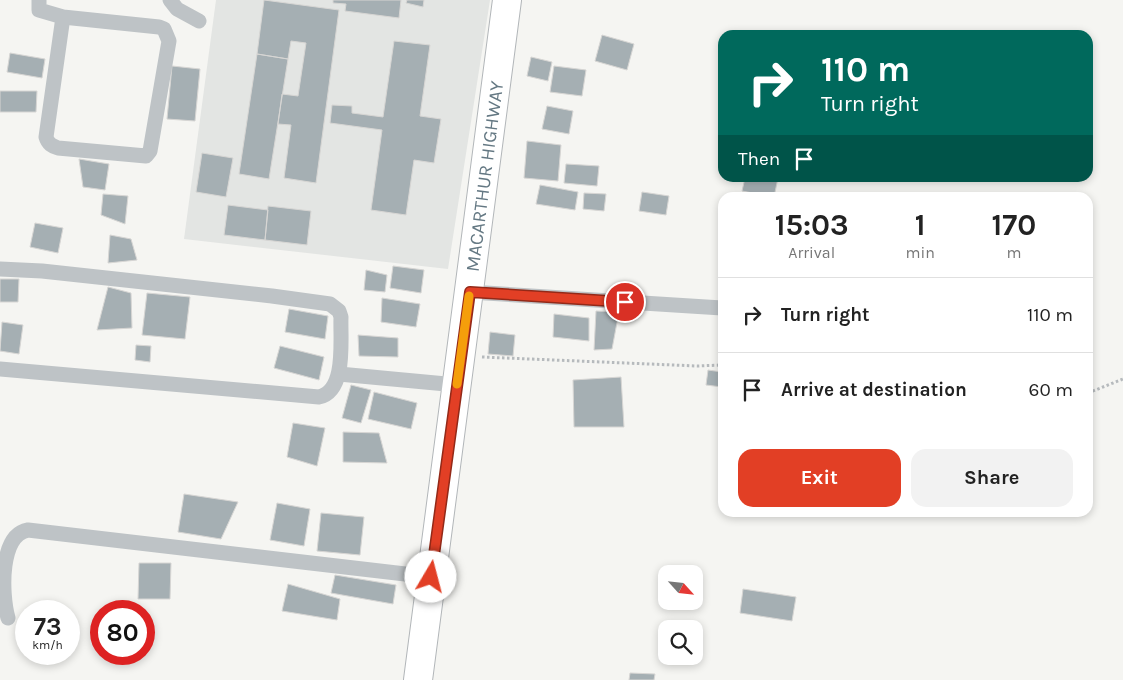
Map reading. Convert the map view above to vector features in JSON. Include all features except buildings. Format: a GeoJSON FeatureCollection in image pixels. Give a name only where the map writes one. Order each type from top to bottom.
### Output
{"type":"FeatureCollection","features":[{"type":"Feature","properties":{"kind":"highway","name":"MACARTHUR HIGHWAY"},"geometry":{"type":"LineString","coordinates":[[418,680],[507,0]]}},
{"type":"Feature","properties":{"kind":"street"},"geometry":{"type":"LineString","coordinates":[[39,0],[39,10],[62,17],[159,27],[167,33],[169,41],[166,59],[150,151],[146,156],[58,148],[47,141],[62,17]]}},
{"type":"Feature","properties":{"kind":"street"},"geometry":{"type":"LineString","coordinates":[[170,0],[177,9],[199,21]]}},
{"type":"Feature","properties":{"kind":"street"},"geometry":{"type":"LineString","coordinates":[[0,269],[42,271],[272,296],[330,304],[339,311],[341,316],[339,374],[332,390],[319,397],[0,369]]}},
{"type":"Feature","properties":{"kind":"street"},"geometry":{"type":"LineString","coordinates":[[470,292],[718,308]]}},
{"type":"Feature","properties":{"kind":"street"},"geometry":{"type":"LineString","coordinates":[[339,374],[457,386]]}},
{"type":"Feature","properties":{"kind":"street"},"geometry":{"type":"LineString","coordinates":[[8,618],[0,578],[4,552],[13,536],[20,531],[28,530],[431,577]]}},
{"type":"Feature","properties":{"kind":"path"},"geometry":{"type":"LineString","coordinates":[[461,356],[687,366],[718,365]]}},
{"type":"Feature","properties":{"kind":"path"},"geometry":{"type":"LineString","coordinates":[[1093,391],[1123,379]]}},
{"type":"Feature","properties":{"kind":"shaded area"},"geometry":{"type":"Polygon","coordinates":[[[216,0],[490,0],[448,269],[184,239],[216,0]]]}},
{"type":"Feature","properties":{"kind":"slow traffic"},"geometry":{"type":"LineString","coordinates":[[457,384],[469,296]]}},
{"type":"Feature","properties":{"kind":"route"},"geometry":{"type":"LineString","coordinates":[[431,577],[470,292],[625,302]]}}]}
